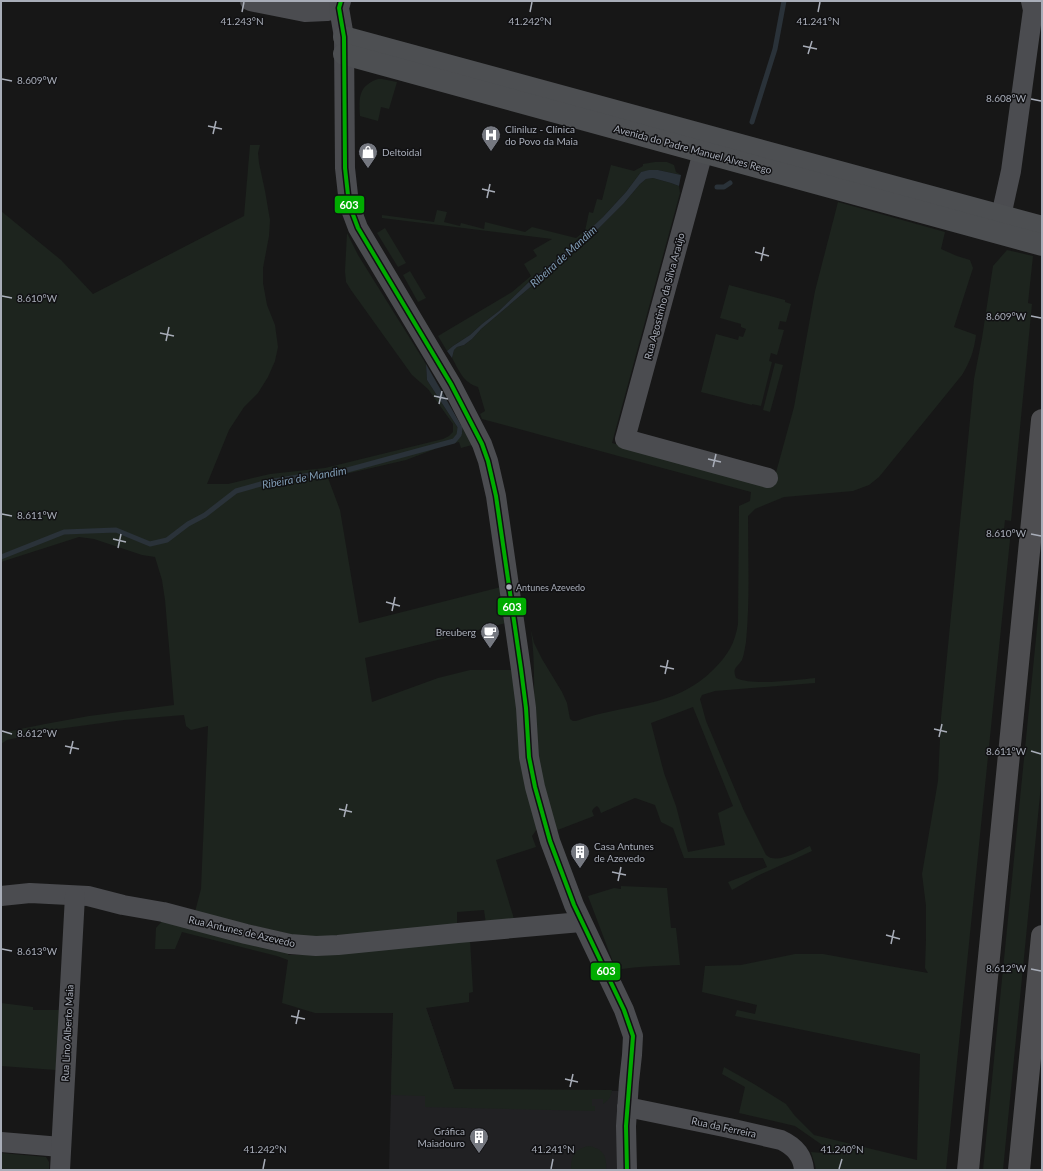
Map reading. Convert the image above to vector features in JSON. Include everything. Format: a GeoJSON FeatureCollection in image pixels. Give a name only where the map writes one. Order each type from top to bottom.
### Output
{"type":"FeatureCollection","features":[{"type":"Feature","properties":{"kind":"highway"},"geometry":{"type":"LineString","coordinates":[[968,1170],[1042,420]]}},
{"type":"Feature","properties":{"kind":"highway"},"geometry":{"type":"LineString","coordinates":[[1019,1170],[1042,936]]}},
{"type":"Feature","properties":{"kind":"main road","name":"Avenida do Padre Manuel Alves Rego"},"geometry":{"type":"LineString","coordinates":[[344,46],[1001,216],[1028,229],[1042,245]]}},
{"type":"Feature","properties":{"kind":"main road","name":"Avenida do Padre Manuel Alves Rego"},"geometry":{"type":"LineString","coordinates":[[344,46],[703,152],[1028,229]]}},
{"type":"Feature","properties":{"kind":"street"},"geometry":{"type":"LineString","coordinates":[[250,1],[305,12],[327,11],[340,4],[344,46],[345,168],[349,204],[358,228],[451,384],[482,444],[488,461],[496,496],[521,669],[526,708],[528,757],[535,787],[550,841],[574,905],[624,1010],[632,1036],[632,1055],[626,1126],[627,1170]]}},
{"type":"Feature","properties":{"kind":"street"},"geometry":{"type":"LineString","coordinates":[[1001,216],[1013,156],[1033,10],[1031,1]]}},
{"type":"Feature","properties":{"kind":"street","name":"Rua Agostinho da Silva Araújo"},"geometry":{"type":"LineString","coordinates":[[703,152],[625,439],[768,478]]}},
{"type":"Feature","properties":{"kind":"street","name":"Rua Antunes de Azevedo"},"geometry":{"type":"LineString","coordinates":[[1,896],[30,893],[88,896],[123,905],[163,912],[290,944],[316,946],[581,922]]}},
{"type":"Feature","properties":{"kind":"street","name":"Rua Lino Alberto Maia"},"geometry":{"type":"LineString","coordinates":[[60,1170],[74,896]]}},
{"type":"Feature","properties":{"kind":"street","name":"Rua da Ferreira"},"geometry":{"type":"LineString","coordinates":[[627,1107],[782,1140],[795,1149],[803,1162],[804,1170]]}},
{"type":"Feature","properties":{"kind":"street"},"geometry":{"type":"LineString","coordinates":[[1,1142],[62,1147]]}},
{"type":"Feature","properties":{"kind":"shaded area"},"geometry":{"type":"Polygon","coordinates":[[[378,79],[397,82],[389,109],[381,107],[378,121],[360,116],[360,98],[363,89],[371,82],[378,79]]]}},
{"type":"Feature","properties":{"kind":"shaded area"},"geometry":{"type":"Polygon","coordinates":[[[250,145],[260,145],[258,153],[259,163],[270,220],[269,236],[263,268],[263,283],[267,305],[275,325],[278,347],[275,361],[268,377],[258,393],[244,407],[229,430],[207,484],[228,484],[270,474],[325,468],[443,439],[453,432],[453,424],[428,389],[412,375],[346,282],[345,271],[347,233],[358,255],[426,364],[427,380],[458,428],[458,431],[462,427],[472,445],[461,448],[459,442],[435,448],[406,460],[328,478],[340,510],[359,623],[501,587],[506,623],[365,658],[372,702],[438,678],[470,670],[513,670],[537,829],[532,836],[536,847],[496,860],[515,922],[486,924],[484,910],[457,912],[457,926],[307,938],[195,912],[201,889],[208,726],[191,730],[186,726],[184,715],[124,720],[58,729],[7,740],[1,744],[1,733],[89,716],[174,705],[165,600],[162,580],[155,557],[142,555],[94,539],[79,537],[1,562],[1,211],[61,260],[93,294],[244,216],[250,145]]]}},
{"type":"Feature","properties":{"kind":"shaded area"},"geometry":{"type":"Polygon","coordinates":[[[667,162],[674,165],[676,172],[681,175],[658,170],[641,172],[626,192],[588,232],[531,280],[499,311],[470,335],[447,351],[438,336],[512,292],[531,276],[524,264],[537,256],[533,250],[552,239],[382,218],[382,215],[434,222],[437,210],[447,212],[444,222],[460,226],[461,223],[484,229],[485,222],[525,232],[532,227],[576,238],[585,231],[589,212],[593,213],[597,199],[602,200],[611,165],[634,171],[643,166],[643,164],[667,162]]]}},
{"type":"Feature","properties":{"kind":"shaded area"},"geometry":{"type":"Polygon","coordinates":[[[653,178],[679,186],[680,193],[612,443],[772,487],[794,407],[815,291],[838,202],[945,232],[941,249],[970,260],[973,268],[954,327],[976,335],[973,351],[969,361],[962,375],[879,477],[869,485],[853,491],[784,497],[755,509],[748,516],[748,595],[746,642],[743,658],[735,670],[736,678],[753,682],[763,682],[815,678],[815,683],[715,691],[702,695],[700,699],[706,721],[744,811],[766,855],[770,858],[781,858],[794,854],[810,846],[812,851],[757,876],[732,890],[728,882],[767,867],[763,858],[684,858],[673,828],[661,822],[655,805],[635,798],[601,813],[597,806],[592,811],[594,816],[555,831],[536,750],[531,630],[534,643],[562,692],[567,703],[570,719],[573,721],[666,698],[699,682],[723,659],[733,643],[737,631],[739,506],[750,501],[751,492],[482,419],[480,414],[485,411],[478,387],[465,379],[452,358],[454,350],[457,347],[464,345],[472,339],[481,329],[593,234],[646,179],[653,178]],[[693,707],[651,723],[664,773],[676,806],[688,852],[725,845],[718,813],[733,806],[693,707]]]}},
{"type":"Feature","properties":{"kind":"shaded area"},"geometry":{"type":"Polygon","coordinates":[[[385,228],[406,263],[398,267],[377,233],[385,228]]]}},
{"type":"Feature","properties":{"kind":"shaded area"},"geometry":{"type":"Polygon","coordinates":[[[1007,250],[1033,256],[1028,303],[1032,304],[1011,521],[1005,520],[1004,529],[1011,530],[946,1170],[816,1170],[811,1152],[835,1154],[795,1126],[739,1113],[745,1087],[722,1074],[724,1067],[786,1104],[795,1116],[814,1135],[917,1160],[920,1054],[735,1016],[737,1010],[755,1014],[757,1005],[702,992],[705,966],[741,965],[795,954],[823,954],[928,973],[925,968],[926,906],[922,874],[938,781],[941,718],[974,379],[993,266],[1007,250]]]}},
{"type":"Feature","properties":{"kind":"shaded area"},"geometry":{"type":"Polygon","coordinates":[[[410,271],[426,298],[418,302],[403,275],[410,271]]]}},
{"type":"Feature","properties":{"kind":"shaded area"},"geometry":{"type":"Polygon","coordinates":[[[729,285],[785,300],[785,302],[791,304],[786,322],[780,321],[778,329],[784,330],[777,355],[771,353],[769,361],[772,362],[761,406],[701,392],[716,334],[738,340],[739,336],[743,337],[746,329],[741,327],[741,324],[720,318],[729,285]]]}},
{"type":"Feature","properties":{"kind":"shaded area"},"geometry":{"type":"Polygon","coordinates":[[[775,363],[783,365],[770,412],[763,410],[775,363]]]}},
{"type":"Feature","properties":{"kind":"shaded area"},"geometry":{"type":"Polygon","coordinates":[[[1042,578],[1042,775],[1003,1170],[983,1170],[1042,578]]]}},
{"type":"Feature","properties":{"kind":"shaded area"},"geometry":{"type":"Polygon","coordinates":[[[621,886],[667,888],[671,928],[676,928],[680,965],[616,970],[588,896],[614,888],[621,889],[621,886]]]}},
{"type":"Feature","properties":{"kind":"shaded area"},"geometry":{"type":"Polygon","coordinates":[[[163,920],[288,952],[288,955],[324,955],[470,940],[473,992],[469,993],[469,1002],[426,1008],[454,1089],[612,1090],[610,1096],[603,1104],[603,1099],[592,1099],[592,1106],[595,1106],[595,1111],[425,1107],[425,1096],[391,1095],[393,1013],[315,1013],[282,1003],[288,960],[182,932],[175,949],[155,949],[156,928],[163,920]]]}},
{"type":"Feature","properties":{"kind":"shaded area"},"geometry":{"type":"Polygon","coordinates":[[[1,1003],[33,1007],[33,1010],[60,1010],[56,1070],[1,1066],[1,1003]]]}},
{"type":"Feature","properties":{"kind":"shaded area"},"geometry":{"type":"Polygon","coordinates":[[[426,1008],[454,1089],[627,1091],[625,1170],[389,1170],[393,1013],[426,1008]]]}},
{"type":"Feature","properties":{"kind":"shaded area"},"geometry":{"type":"Polygon","coordinates":[[[589,1146],[601,1151],[605,1157],[606,1170],[571,1170],[574,1154],[580,1149],[589,1146]]]}},
{"type":"Feature","properties":{"kind":"shaded area"},"geometry":{"type":"Polygon","coordinates":[[[1,1153],[46,1157],[49,1162],[49,1170],[1,1170],[1,1153]]]}},
{"type":"Feature","properties":{"kind":"water"},"geometry":{"type":"Polygon","coordinates":[[[658,170],[681,175],[679,186],[653,178],[646,179],[593,234],[481,329],[472,339],[464,345],[457,347],[454,350],[452,358],[447,351],[470,335],[499,311],[531,280],[571,247],[603,217],[626,192],[641,172],[658,170]]]}},
{"type":"Feature","properties":{"kind":"water"},"geometry":{"type":"Polygon","coordinates":[[[426,364],[462,427],[462,434],[459,435],[458,428],[427,380],[426,364]]]}},
{"type":"Feature","properties":{"kind":"waterway","name":"Ribeira de Mandim"},"geometry":{"type":"LineString","coordinates":[[752,122],[775,49],[784,1]]}},
{"type":"Feature","properties":{"kind":"waterway","name":"Ribeira de Mandim"},"geometry":{"type":"LineString","coordinates":[[717,187],[724,187],[730,183]]}},
{"type":"Feature","properties":{"kind":"waterway","name":"Ribeira de Mandim"},"geometry":{"type":"LineString","coordinates":[[1,557],[64,532],[116,530],[150,544],[167,540],[188,524],[205,515],[236,491],[268,482],[340,472],[454,441],[459,435],[460,428]]}},
{"type":"Feature","properties":{"kind":"transit line","name":"603"},"geometry":{"type":"LineString","coordinates":[[341,1],[339,8],[344,37],[345,168],[349,204],[358,228],[451,384],[482,444],[488,461],[496,496],[521,669],[526,708],[529,757],[535,787],[550,841],[574,905],[624,1010],[633,1036],[626,1126],[627,1170]]}},
{"type":"Feature","properties":{"kind":"place","name":"Cliniluz - Clínica do Povo da Maia"},"geometry":{"type":"Point","coordinates":[491,152]}},
{"type":"Feature","properties":{"kind":"place","name":"Deltoidal"},"geometry":{"type":"Point","coordinates":[368,169]}},
{"type":"Feature","properties":{"kind":"place","name":"Antunes Azevedo"},"geometry":{"type":"Point","coordinates":[509,587]}},
{"type":"Feature","properties":{"kind":"place","name":"Breuberg"},"geometry":{"type":"Point","coordinates":[490,649]}},
{"type":"Feature","properties":{"kind":"place","name":"Casa Antunes de Azevedo"},"geometry":{"type":"Point","coordinates":[580,869]}},
{"type":"Feature","properties":{"kind":"place","name":"Gráfica Maiadouro"},"geometry":{"type":"Point","coordinates":[479,1154]}}]}
